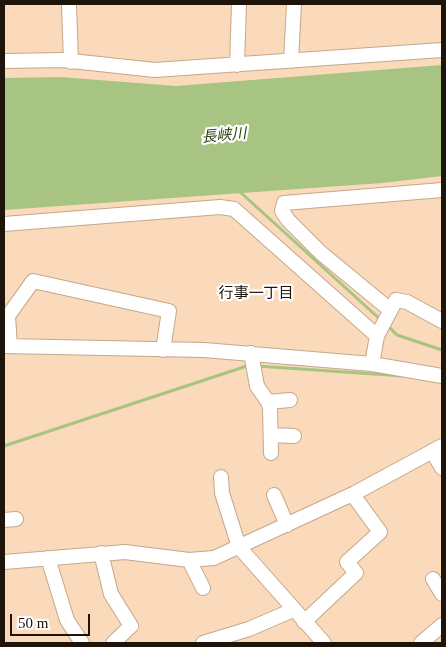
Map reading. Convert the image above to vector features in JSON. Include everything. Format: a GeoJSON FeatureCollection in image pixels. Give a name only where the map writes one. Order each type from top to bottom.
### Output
{"type":"FeatureCollection","features":[{"type":"Feature","properties":{"kind":"street"},"geometry":{"type":"LineString","coordinates":[[69,4],[71,62]]}},
{"type":"Feature","properties":{"kind":"street"},"geometry":{"type":"LineString","coordinates":[[237,65],[238,4]]}},
{"type":"Feature","properties":{"kind":"street"},"geometry":{"type":"LineString","coordinates":[[291,61],[294,4]]}},
{"type":"Feature","properties":{"kind":"street"},"geometry":{"type":"LineString","coordinates":[[4,61],[71,62],[155,70],[442,50]]}},
{"type":"Feature","properties":{"kind":"street"},"geometry":{"type":"LineString","coordinates":[[389,309],[322,253],[288,220],[282,211],[284,203],[442,190]]}},
{"type":"Feature","properties":{"kind":"street"},"geometry":{"type":"LineString","coordinates":[[4,224],[220,207],[234,209],[379,333]]}},
{"type":"Feature","properties":{"kind":"street"},"geometry":{"type":"LineString","coordinates":[[163,350],[169,311],[32,281],[8,316],[7,346],[251,353],[372,364],[442,376]]}},
{"type":"Feature","properties":{"kind":"street"},"geometry":{"type":"LineString","coordinates":[[372,364],[379,333],[389,309],[396,300],[407,302],[442,321]]}},
{"type":"Feature","properties":{"kind":"street"},"geometry":{"type":"LineString","coordinates":[[251,353],[257,386],[270,408],[272,453]]}},
{"type":"Feature","properties":{"kind":"street"},"geometry":{"type":"LineString","coordinates":[[268,402],[290,400]]}},
{"type":"Feature","properties":{"kind":"street"},"geometry":{"type":"LineString","coordinates":[[271,435],[294,436]]}},
{"type":"Feature","properties":{"kind":"street"},"geometry":{"type":"LineString","coordinates":[[5,559],[48,558],[125,552],[189,560],[214,558],[353,495],[437,449],[442,468]]}},
{"type":"Feature","properties":{"kind":"street"},"geometry":{"type":"LineString","coordinates":[[221,477],[222,493],[239,547],[324,643]]}},
{"type":"Feature","properties":{"kind":"street"},"geometry":{"type":"LineString","coordinates":[[274,495],[287,525]]}},
{"type":"Feature","properties":{"kind":"street"},"geometry":{"type":"LineString","coordinates":[[304,622],[356,573],[347,562],[380,532],[353,495]]}},
{"type":"Feature","properties":{"kind":"street"},"geometry":{"type":"LineString","coordinates":[[101,553],[111,594],[131,626],[113,643]]}},
{"type":"Feature","properties":{"kind":"street"},"geometry":{"type":"LineString","coordinates":[[48,558],[67,620],[82,643]]}},
{"type":"Feature","properties":{"kind":"street"},"geometry":{"type":"LineString","coordinates":[[189,560],[203,588]]}},
{"type":"Feature","properties":{"kind":"street"},"geometry":{"type":"LineString","coordinates":[[433,579],[442,594]]}},
{"type":"Feature","properties":{"kind":"street"},"geometry":{"type":"LineString","coordinates":[[203,643],[249,629],[293,610]]}},
{"type":"Feature","properties":{"kind":"street"},"geometry":{"type":"LineString","coordinates":[[421,643],[442,625]]}},
{"type":"Feature","properties":{"kind":"water","name":"長峡川"},"geometry":{"type":"Polygon","coordinates":[[[442,65],[442,176],[382,183],[4,210],[4,78],[60,77],[176,86],[442,65]]]}},
{"type":"Feature","properties":{"kind":"waterway"},"geometry":{"type":"LineString","coordinates":[[239,191],[382,321]]}},
{"type":"Feature","properties":{"kind":"waterway"},"geometry":{"type":"LineString","coordinates":[[387,325],[397,335],[442,350]]}},
{"type":"Feature","properties":{"kind":"waterway"},"geometry":{"type":"LineString","coordinates":[[4,446],[250,365]]}},
{"type":"Feature","properties":{"kind":"waterway"},"geometry":{"type":"LineString","coordinates":[[257,366],[403,376]]}},
{"type":"Feature","properties":{"kind":"district","name":"行事一丁目"},"geometry":{"type":"Point","coordinates":[256,294]}}]}
